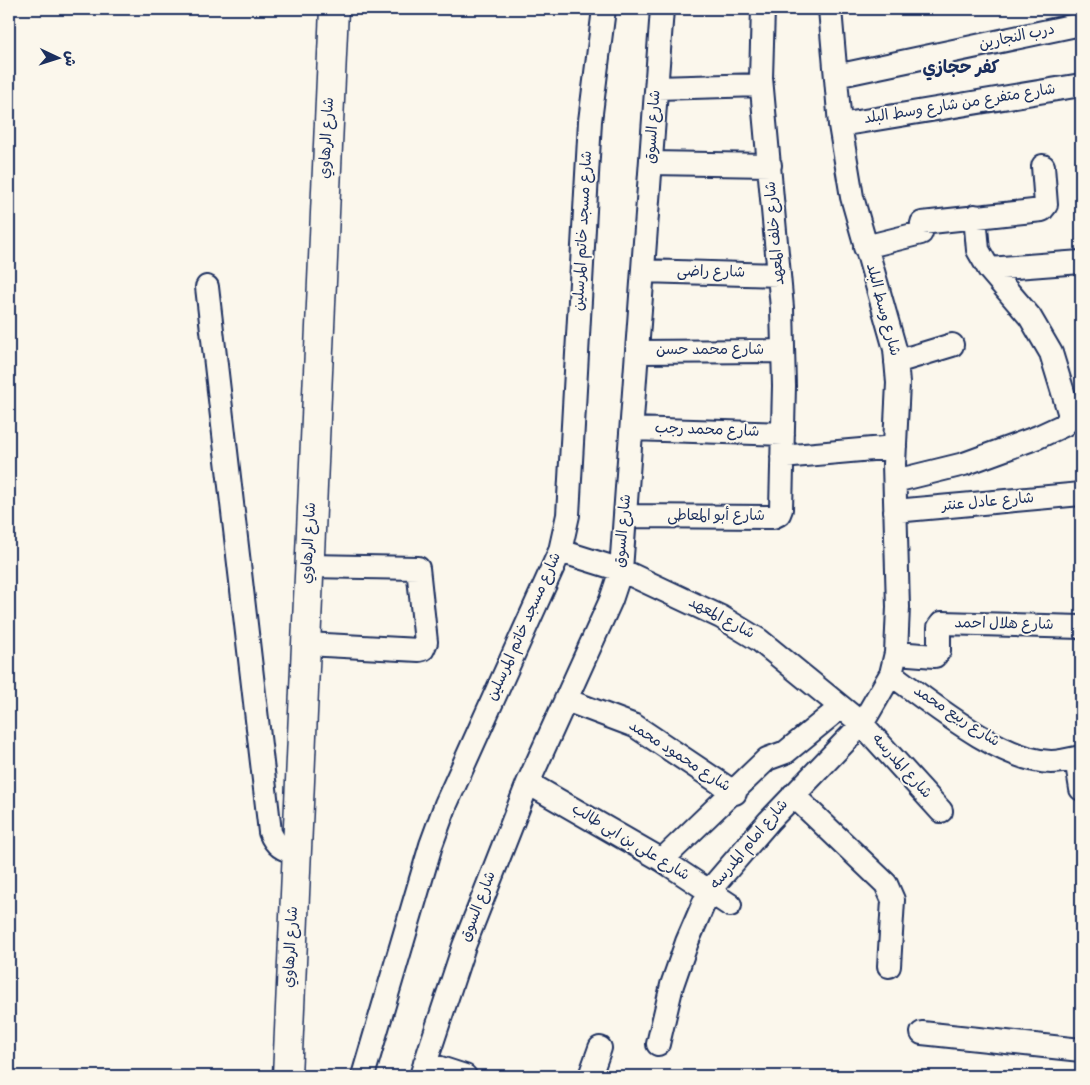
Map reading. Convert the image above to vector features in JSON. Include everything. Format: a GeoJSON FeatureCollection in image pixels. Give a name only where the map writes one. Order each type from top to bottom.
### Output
{"type":"FeatureCollection","features":[{"type":"Feature","properties":{"kind":"street","name":"شارع الرهاوي"},"geometry":{"type":"LineString","coordinates":[[286,1076],[334,9]]}},
{"type":"Feature","properties":{"kind":"street","name":"شارع مسجد خاتم المرسلين"},"geometry":{"type":"LineString","coordinates":[[363,1076],[431,845],[446,804],[560,551],[568,515],[590,121],[604,9]]}},
{"type":"Feature","properties":{"kind":"street","name":"شارع السوق"},"geometry":{"type":"LineString","coordinates":[[423,1069],[464,946],[528,783],[611,600],[621,570],[662,9]]}},
{"type":"Feature","properties":{"kind":"street","name":"شارع خلف المعهد"},"geometry":{"type":"LineString","coordinates":[[762,9],[761,85],[770,165],[783,351],[782,457]]}},
{"type":"Feature","properties":{"kind":"street","name":"شارع وسط البلد"},"geometry":{"type":"LineString","coordinates":[[830,9],[840,125],[852,197],[895,349],[898,383],[895,447],[898,608],[893,664]]}},
{"type":"Feature","properties":{"kind":"street","name":"درب النجارين"},"geometry":{"type":"LineString","coordinates":[[836,76],[1081,24]]}},
{"type":"Feature","properties":{"kind":"street"},"geometry":{"type":"LineString","coordinates":[[657,88],[761,85]]}},
{"type":"Feature","properties":{"kind":"street","name":"شارع متفرع من شارع وسط البلد"},"geometry":{"type":"LineString","coordinates":[[840,125],[1081,85]]}},
{"type":"Feature","properties":{"kind":"street"},"geometry":{"type":"LineString","coordinates":[[651,163],[770,165]]}},
{"type":"Feature","properties":{"kind":"street"},"geometry":{"type":"LineString","coordinates":[[865,247],[921,233],[922,223],[1045,208],[1043,166]]}},
{"type":"Feature","properties":{"kind":"street"},"geometry":{"type":"LineString","coordinates":[[895,481],[964,464],[1002,451],[1064,425],[1069,419],[1069,412],[1051,353],[1030,317],[989,269],[978,250],[975,216]]}},
{"type":"Feature","properties":{"kind":"street"},"geometry":{"type":"LineString","coordinates":[[989,269],[1081,262]]}},
{"type":"Feature","properties":{"kind":"street","name":"شارع راضى"},"geometry":{"type":"LineString","coordinates":[[643,271],[779,275]]}},
{"type":"Feature","properties":{"kind":"street"},"geometry":{"type":"LineString","coordinates":[[207,287],[270,832],[277,845],[296,852]]}},
{"type":"Feature","properties":{"kind":"street"},"geometry":{"type":"LineString","coordinates":[[896,362],[952,345]]}},
{"type":"Feature","properties":{"kind":"street","name":"شارع محمد حسن"},"geometry":{"type":"LineString","coordinates":[[637,352],[783,351]]}},
{"type":"Feature","properties":{"kind":"street","name":"شارع محمد رجب"},"geometry":{"type":"LineString","coordinates":[[632,429],[782,434]]}},
{"type":"Feature","properties":{"kind":"street"},"geometry":{"type":"LineString","coordinates":[[782,457],[895,447]]}},
{"type":"Feature","properties":{"kind":"street","name":"شارع أبو المعاطى"},"geometry":{"type":"LineString","coordinates":[[625,516],[773,517],[779,514],[781,509],[782,457]]}},
{"type":"Feature","properties":{"kind":"street","name":"شارع عادل عنتر"},"geometry":{"type":"LineString","coordinates":[[895,511],[1081,494]]}},
{"type":"Feature","properties":{"kind":"street","name":"شارع المعهد"},"geometry":{"type":"LineString","coordinates":[[560,551],[621,570],[721,617],[759,640],[862,724]]}},
{"type":"Feature","properties":{"kind":"street"},"geometry":{"type":"LineString","coordinates":[[306,644],[419,650],[423,649],[426,642],[418,568],[309,566]]}},
{"type":"Feature","properties":{"kind":"street","name":"شارع هلال احمد"},"geometry":{"type":"LineString","coordinates":[[893,664],[935,656],[939,651],[939,626],[942,624],[1081,627]]}},
{"type":"Feature","properties":{"kind":"street","name":"شارع امام المدرسه"},"geometry":{"type":"LineString","coordinates":[[658,1044],[672,985],[687,942],[709,891],[793,795],[862,724],[893,664]]}},
{"type":"Feature","properties":{"kind":"street","name":"شارع ربيع محمد"},"geometry":{"type":"LineString","coordinates":[[893,664],[972,731],[997,745],[1029,758],[1051,762],[1079,758]]}},
{"type":"Feature","properties":{"kind":"street","name":"شارع محمود محمد"},"geometry":{"type":"LineString","coordinates":[[566,700],[620,719],[652,736],[735,793]]}},
{"type":"Feature","properties":{"kind":"street"},"geometry":{"type":"LineString","coordinates":[[662,860],[735,793],[767,759],[786,752],[841,707]]}},
{"type":"Feature","properties":{"kind":"street","name":"شارع المدرسه"},"geometry":{"type":"LineString","coordinates":[[862,724],[941,811]]}},
{"type":"Feature","properties":{"kind":"street"},"geometry":{"type":"LineString","coordinates":[[1079,758],[1081,789]]}},
{"type":"Feature","properties":{"kind":"street","name":"شارع على بن ابى طالب"},"geometry":{"type":"LineString","coordinates":[[528,783],[662,860],[730,906]]}},
{"type":"Feature","properties":{"kind":"street"},"geometry":{"type":"LineString","coordinates":[[793,795],[886,884],[893,900],[889,966]]}},
{"type":"Feature","properties":{"kind":"street"},"geometry":{"type":"LineString","coordinates":[[922,1033],[1081,1050]]}},
{"type":"Feature","properties":{"kind":"street"},"geometry":{"type":"LineString","coordinates":[[590,1076],[600,1048]]}},
{"type":"Feature","properties":{"kind":"street"},"geometry":{"type":"LineString","coordinates":[[423,1069],[465,1076]]}},
{"type":"Feature","properties":{"kind":"district","name":"كفر حجازي"},"geometry":{"type":"Point","coordinates":[961,69]}}]}
